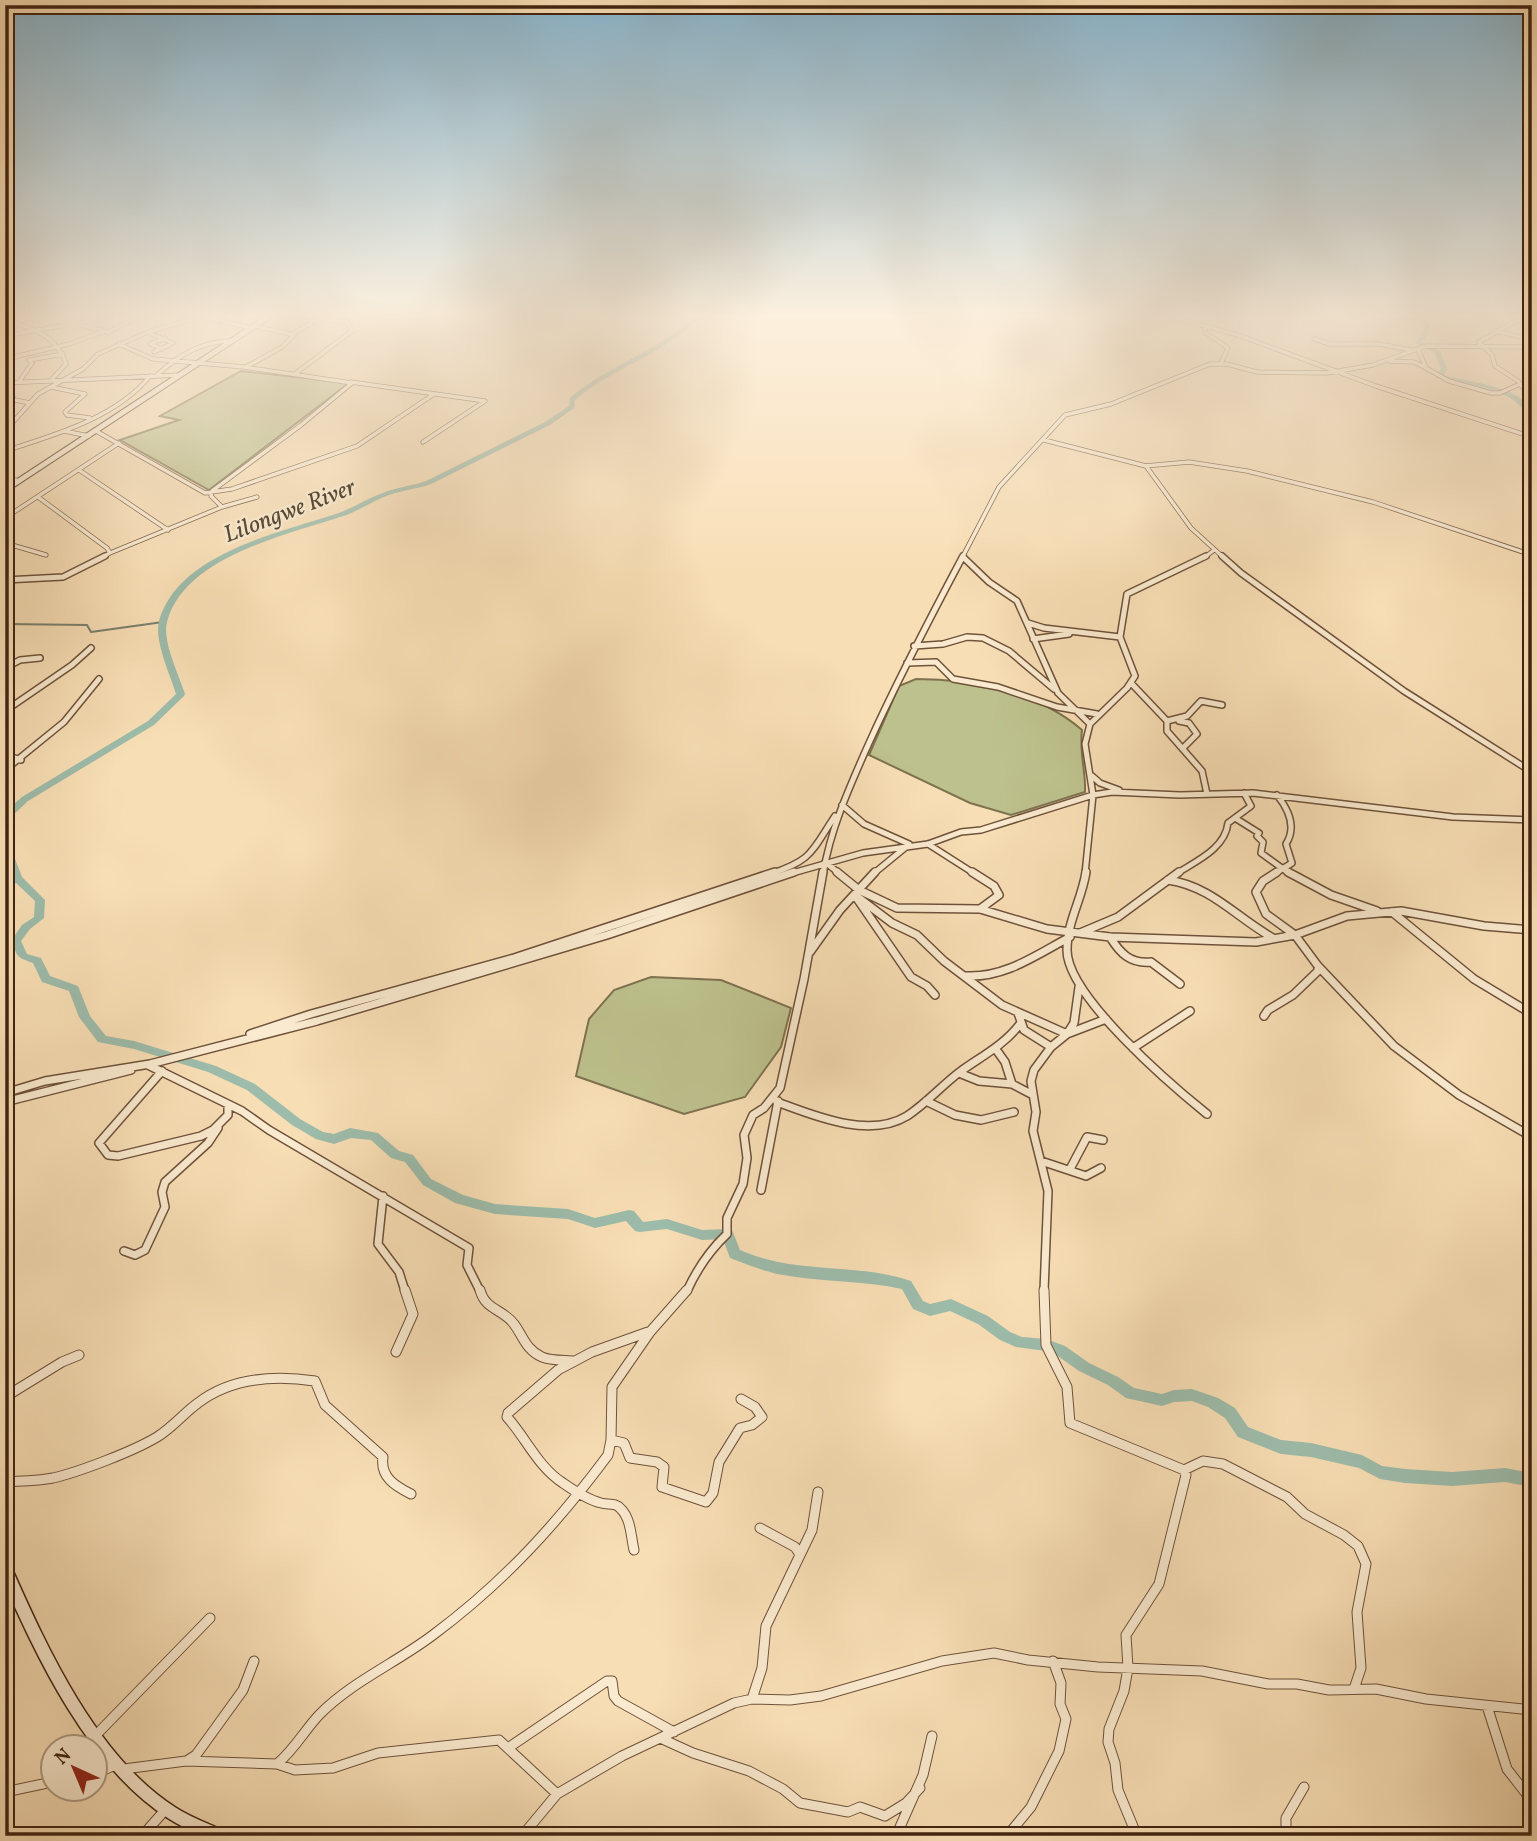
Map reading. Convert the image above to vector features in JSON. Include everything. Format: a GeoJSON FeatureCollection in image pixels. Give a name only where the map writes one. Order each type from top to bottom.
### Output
{"type":"FeatureCollection","features":[{"type":"Feature","properties":{"kind":"main road"},"geometry":{"type":"LineString","coordinates":[[5,490],[138,403]]}},
{"type":"Feature","properties":{"kind":"main road"},"geometry":{"type":"LineString","coordinates":[[5,1569],[49,1657],[94,1732]]}},
{"type":"Feature","properties":{"kind":"main road"},"geometry":{"type":"LineString","coordinates":[[108,1750],[166,1809],[219,1836]]}},
{"type":"Feature","properties":{"kind":"street"},"geometry":{"type":"LineString","coordinates":[[5,431],[30,403]]}},
{"type":"Feature","properties":{"kind":"street"},"geometry":{"type":"LineString","coordinates":[[75,403],[65,412],[67,415],[91,418]]}},
{"type":"Feature","properties":{"kind":"street"},"geometry":{"type":"LineString","coordinates":[[5,451],[62,431],[117,403]]}},
{"type":"Feature","properties":{"kind":"street"},"geometry":{"type":"LineString","coordinates":[[211,493],[329,403]]}},
{"type":"Feature","properties":{"kind":"street"},"geometry":{"type":"LineString","coordinates":[[211,493],[232,489],[357,446],[421,403]]}},
{"type":"Feature","properties":{"kind":"street"},"geometry":{"type":"LineString","coordinates":[[423,442],[484,403]]}},
{"type":"Feature","properties":{"kind":"street"},"geometry":{"type":"LineString","coordinates":[[761,1190],[828,843],[841,807],[914,646],[999,487],[1062,418],[1114,403]]}},
{"type":"Feature","properties":{"kind":"street"},"geometry":{"type":"LineString","coordinates":[[1430,403],[1532,436]]}},
{"type":"Feature","properties":{"kind":"street"},"geometry":{"type":"LineString","coordinates":[[62,431],[89,436]]}},
{"type":"Feature","properties":{"kind":"street"},"geometry":{"type":"LineString","coordinates":[[96,431],[181,480],[211,493],[222,507]]}},
{"type":"Feature","properties":{"kind":"street"},"geometry":{"type":"LineString","coordinates":[[1044,440],[1145,466],[1189,462],[1247,471],[1373,502],[1532,555]]}},
{"type":"Feature","properties":{"kind":"street"},"geometry":{"type":"LineString","coordinates":[[5,518],[119,443]]}},
{"type":"Feature","properties":{"kind":"street"},"geometry":{"type":"LineString","coordinates":[[1145,466],[1191,528],[1241,573],[1404,691],[1532,772]]}},
{"type":"Feature","properties":{"kind":"street"},"geometry":{"type":"LineString","coordinates":[[79,470],[169,530]]}},
{"type":"Feature","properties":{"kind":"street"},"geometry":{"type":"LineString","coordinates":[[5,478],[20,481]]}},
{"type":"Feature","properties":{"kind":"street"},"geometry":{"type":"LineString","coordinates":[[38,497],[107,548],[110,553]]}},
{"type":"Feature","properties":{"kind":"street"},"geometry":{"type":"LineString","coordinates":[[5,580],[63,577],[110,553],[222,507],[257,497]]}},
{"type":"Feature","properties":{"kind":"street"},"geometry":{"type":"LineString","coordinates":[[5,543],[46,555]]}},
{"type":"Feature","properties":{"kind":"street"},"geometry":{"type":"LineString","coordinates":[[1207,1114],[1175,1090],[1079,987],[1069,967],[1068,935],[1085,877],[1093,795],[1085,744],[1090,724],[1135,676],[1120,637],[1127,594],[1199,561],[1214,550]]}},
{"type":"Feature","properties":{"kind":"street"},"geometry":{"type":"LineString","coordinates":[[963,557],[989,582],[1014,598],[1028,623],[1058,693]]}},
{"type":"Feature","properties":{"kind":"street"},"geometry":{"type":"LineString","coordinates":[[1028,623],[1120,637]]}},
{"type":"Feature","properties":{"kind":"street"},"geometry":{"type":"LineString","coordinates":[[1033,639],[1073,631]]}},
{"type":"Feature","properties":{"kind":"street"},"geometry":{"type":"LineString","coordinates":[[914,646],[943,644],[967,637],[988,639],[1009,651],[1090,724]]}},
{"type":"Feature","properties":{"kind":"street"},"geometry":{"type":"LineString","coordinates":[[5,711],[91,649]]}},
{"type":"Feature","properties":{"kind":"street"},"geometry":{"type":"LineString","coordinates":[[5,668],[20,660],[40,658]]}},
{"type":"Feature","properties":{"kind":"street"},"geometry":{"type":"LineString","coordinates":[[907,663],[936,662],[953,679],[998,687],[1076,711],[1097,714]]}},
{"type":"Feature","properties":{"kind":"street"},"geometry":{"type":"LineString","coordinates":[[5,770],[21,760],[64,722],[99,678]]}},
{"type":"Feature","properties":{"kind":"street"},"geometry":{"type":"LineString","coordinates":[[1131,683],[1167,721],[1167,731],[1184,747],[1202,771],[1207,794]]}},
{"type":"Feature","properties":{"kind":"street"},"geometry":{"type":"LineString","coordinates":[[1174,721],[1187,716],[1201,701],[1222,705]]}},
{"type":"Feature","properties":{"kind":"street"},"geometry":{"type":"LineString","coordinates":[[1167,721],[1189,723],[1197,734],[1184,747]]}},
{"type":"Feature","properties":{"kind":"street"},"geometry":{"type":"LineString","coordinates":[[5,755],[21,760]]}},
{"type":"Feature","properties":{"kind":"street"},"geometry":{"type":"LineString","coordinates":[[1091,775],[1110,787],[1132,793]]}},
{"type":"Feature","properties":{"kind":"street"},"geometry":{"type":"LineString","coordinates":[[194,1051],[439,987],[607,935],[825,862],[928,844],[1093,795],[1244,793],[1453,817],[1532,820]]}},
{"type":"Feature","properties":{"kind":"street"},"geometry":{"type":"LineString","coordinates":[[966,976],[982,977],[1020,965],[1068,935],[1118,917],[1218,846],[1227,832],[1228,823],[1251,806],[1244,793]]}},
{"type":"Feature","properties":{"kind":"street"},"geometry":{"type":"LineString","coordinates":[[1277,795],[1285,803],[1292,822],[1292,834],[1286,844],[1292,863],[1264,881],[1255,892],[1266,914],[1295,935],[1318,966],[1379,1031],[1412,1061],[1460,1095],[1532,1138]]}},
{"type":"Feature","properties":{"kind":"street"},"geometry":{"type":"LineString","coordinates":[[841,807],[864,826],[911,845]]}},
{"type":"Feature","properties":{"kind":"street"},"geometry":{"type":"LineString","coordinates":[[5,1102],[150,1064],[312,1014],[514,958],[791,867],[810,857],[817,849],[841,807]]}},
{"type":"Feature","properties":{"kind":"street"},"geometry":{"type":"LineString","coordinates":[[1235,818],[1259,833],[1257,836],[1263,842],[1262,853],[1280,869],[1342,901],[1379,912]]}},
{"type":"Feature","properties":{"kind":"street"},"geometry":{"type":"LineString","coordinates":[[928,844],[994,886],[999,895],[980,909]]}},
{"type":"Feature","properties":{"kind":"street"},"geometry":{"type":"LineString","coordinates":[[808,955],[821,934],[857,892],[911,845]]}},
{"type":"Feature","properties":{"kind":"street"},"geometry":{"type":"LineString","coordinates":[[825,862],[892,923],[917,935],[985,993],[1018,1013],[1067,1034]]}},
{"type":"Feature","properties":{"kind":"street"},"geometry":{"type":"LineString","coordinates":[[1167,880],[1185,881],[1208,891],[1246,923],[1273,938]]}},
{"type":"Feature","properties":{"kind":"street"},"geometry":{"type":"LineString","coordinates":[[857,892],[897,908],[980,909],[1068,935]]}},
{"type":"Feature","properties":{"kind":"street"},"geometry":{"type":"LineString","coordinates":[[857,892],[911,977],[927,986],[935,995]]}},
{"type":"Feature","properties":{"kind":"street"},"geometry":{"type":"LineString","coordinates":[[1079,933],[1110,937],[1247,942],[1295,935],[1348,916],[1379,912],[1411,912],[1484,926],[1532,930]]}},
{"type":"Feature","properties":{"kind":"street"},"geometry":{"type":"LineString","coordinates":[[1392,912],[1474,979],[1532,1014]]}},
{"type":"Feature","properties":{"kind":"street"},"geometry":{"type":"LineString","coordinates":[[1110,937],[1121,954],[1140,963],[1151,962],[1180,984]]}},
{"type":"Feature","properties":{"kind":"street"},"geometry":{"type":"LineString","coordinates":[[1264,1016],[1268,1010],[1293,995],[1318,971],[1318,966]]}},
{"type":"Feature","properties":{"kind":"street"},"geometry":{"type":"LineString","coordinates":[[1067,1034],[1074,1023],[1079,987]]}},
{"type":"Feature","properties":{"kind":"street"},"geometry":{"type":"LineString","coordinates":[[1133,1048],[1190,1011]]}},
{"type":"Feature","properties":{"kind":"street"},"geometry":{"type":"LineString","coordinates":[[1018,1013],[1020,1024],[1030,1035],[1051,1047]]}},
{"type":"Feature","properties":{"kind":"street"},"geometry":{"type":"LineString","coordinates":[[1106,1019],[1067,1034],[1051,1047],[1034,1070],[1031,1080],[1036,1112],[1033,1131],[1048,1191],[1044,1283],[1046,1345],[1067,1387],[1070,1423],[1184,1470],[1186,1475],[1158,1584],[1126,1635],[1128,1668],[1124,1690],[1111,1718],[1108,1742],[1115,1763],[1118,1790],[1137,1836]]}},
{"type":"Feature","properties":{"kind":"street"},"geometry":{"type":"LineString","coordinates":[[777,1102],[808,1114],[883,1126],[926,1101],[959,1073],[995,1048],[1020,1024]]}},
{"type":"Feature","properties":{"kind":"street"},"geometry":{"type":"LineString","coordinates":[[995,1048],[1005,1062],[1012,1084]]}},
{"type":"Feature","properties":{"kind":"street"},"geometry":{"type":"LineString","coordinates":[[5,1093],[45,1081],[150,1064],[228,1105],[469,1248],[467,1265],[482,1299],[488,1306],[513,1322],[522,1340],[534,1352],[544,1358],[575,1361]]}},
{"type":"Feature","properties":{"kind":"street"},"geometry":{"type":"LineString","coordinates":[[162,1071],[126,1115],[103,1136],[99,1143],[108,1155],[118,1156],[189,1140],[220,1123]]}},
{"type":"Feature","properties":{"kind":"street"},"geometry":{"type":"LineString","coordinates":[[959,1073],[979,1081],[1012,1084],[1033,1095]]}},
{"type":"Feature","properties":{"kind":"street"},"geometry":{"type":"LineString","coordinates":[[277,1764],[290,1753],[319,1715],[360,1683],[432,1636],[505,1577],[580,1493],[607,1454],[611,1440],[612,1387],[650,1332],[685,1293],[696,1270],[727,1234],[727,1218],[743,1184],[747,1158],[744,1135],[753,1115],[764,1108],[780,1088]]}},
{"type":"Feature","properties":{"kind":"street"},"geometry":{"type":"LineString","coordinates":[[926,1101],[940,1109],[984,1121],[1006,1112],[1014,1112]]}},
{"type":"Feature","properties":{"kind":"street"},"geometry":{"type":"LineString","coordinates":[[124,1251],[135,1255],[145,1250],[165,1207],[162,1192],[165,1182],[208,1143],[228,1115],[228,1105]]}},
{"type":"Feature","properties":{"kind":"street"},"geometry":{"type":"LineString","coordinates":[[1069,1169],[1087,1137],[1103,1140]]}},
{"type":"Feature","properties":{"kind":"street"},"geometry":{"type":"LineString","coordinates":[[1041,1161],[1086,1176],[1101,1168]]}},
{"type":"Feature","properties":{"kind":"street"},"geometry":{"type":"LineString","coordinates":[[383,1196],[378,1244],[399,1272],[413,1314],[396,1352]]}},
{"type":"Feature","properties":{"kind":"street"},"geometry":{"type":"LineString","coordinates":[[634,1550],[628,1521],[621,1508],[612,1503],[603,1504],[561,1482],[526,1446],[517,1428],[507,1418],[508,1413],[547,1378],[575,1361],[650,1332]]}},
{"type":"Feature","properties":{"kind":"street"},"geometry":{"type":"LineString","coordinates":[[5,1397],[79,1354]]}},
{"type":"Feature","properties":{"kind":"street"},"geometry":{"type":"LineString","coordinates":[[5,1482],[53,1478],[97,1463],[159,1437],[199,1402],[222,1388],[246,1381],[287,1377],[315,1381],[326,1405],[383,1457],[381,1465],[384,1474],[398,1489],[411,1494]]}},
{"type":"Feature","properties":{"kind":"street"},"geometry":{"type":"LineString","coordinates":[[611,1440],[624,1443],[630,1458],[657,1462],[664,1467],[662,1487],[706,1502],[713,1493],[719,1462],[740,1427],[752,1425],[762,1417],[755,1406],[741,1399]]}},
{"type":"Feature","properties":{"kind":"street"},"geometry":{"type":"LineString","coordinates":[[1184,1470],[1191,1463],[1206,1460],[1223,1463],[1261,1486],[1289,1498],[1305,1514],[1351,1540],[1363,1553],[1367,1566],[1357,1601],[1363,1659],[1362,1677],[1354,1689]]}},
{"type":"Feature","properties":{"kind":"street"},"geometry":{"type":"LineString","coordinates":[[752,1699],[762,1668],[766,1626],[812,1530],[818,1492]]}},
{"type":"Feature","properties":{"kind":"street"},"geometry":{"type":"LineString","coordinates":[[760,1528],[795,1547],[799,1553]]}},
{"type":"Feature","properties":{"kind":"street"},"geometry":{"type":"LineString","coordinates":[[99,1732],[211,1618]]}},
{"type":"Feature","properties":{"kind":"street"},"geometry":{"type":"LineString","coordinates":[[522,1836],[557,1794],[660,1738],[734,1703],[752,1699],[790,1700],[821,1696],[943,1661],[994,1653],[1028,1660],[1098,1667],[1202,1671],[1268,1684],[1297,1684],[1329,1690],[1376,1689],[1532,1710]]}},
{"type":"Feature","properties":{"kind":"street"},"geometry":{"type":"LineString","coordinates":[[186,1761],[196,1755],[243,1690],[254,1661]]}},
{"type":"Feature","properties":{"kind":"street"},"geometry":{"type":"LineString","coordinates":[[1007,1836],[1031,1807],[1059,1751],[1066,1719],[1060,1704],[1061,1683],[1054,1661]]}},
{"type":"Feature","properties":{"kind":"street"},"geometry":{"type":"LineString","coordinates":[[508,1748],[607,1681],[612,1681],[614,1696],[618,1701],[674,1732]]}},
{"type":"Feature","properties":{"kind":"street"},"geometry":{"type":"LineString","coordinates":[[1488,1706],[1501,1760],[1520,1790],[1532,1801]]}},
{"type":"Feature","properties":{"kind":"street"},"geometry":{"type":"LineString","coordinates":[[896,1836],[929,1764],[932,1736]]}},
{"type":"Feature","properties":{"kind":"street"},"geometry":{"type":"LineString","coordinates":[[660,1738],[692,1753],[748,1771],[783,1789],[800,1803],[848,1812],[860,1807],[885,1816],[906,1803],[920,1788]]}},
{"type":"Feature","properties":{"kind":"street"},"geometry":{"type":"LineString","coordinates":[[108,1770],[121,1766],[139,1769],[186,1761],[277,1764],[295,1770],[333,1768],[378,1752],[499,1740],[557,1794]]}},
{"type":"Feature","properties":{"kind":"street"},"geometry":{"type":"LineString","coordinates":[[5,1792],[38,1785]]}},
{"type":"Feature","properties":{"kind":"street"},"geometry":{"type":"LineString","coordinates":[[1286,1836],[1286,1818],[1304,1787]]}},
{"type":"Feature","properties":{"kind":"street"},"geometry":{"type":"LineString","coordinates":[[142,1836],[166,1809]]}},
{"type":"Feature","properties":{"kind":"green space"},"geometry":{"type":"Polygon","coordinates":[[[184,403],[323,403],[209,490],[120,440],[179,420],[160,416],[184,403]]]}},
{"type":"Feature","properties":{"kind":"green space"},"geometry":{"type":"Polygon","coordinates":[[[916,679],[960,682],[1004,690],[1046,706],[1065,717],[1082,730],[1085,792],[1011,815],[970,803],[869,755],[899,686],[916,679]]]}},
{"type":"Feature","properties":{"kind":"green space"},"geometry":{"type":"Polygon","coordinates":[[[651,977],[721,980],[791,1008],[781,1047],[745,1097],[684,1114],[576,1076],[589,1019],[614,990],[651,977]]]}},
{"type":"Feature","properties":{"kind":"waterway","name":"Lilongwe River"},"geometry":{"type":"LineString","coordinates":[[5,818],[25,799],[151,723],[181,694],[162,630],[173,599],[190,580],[238,550],[343,514],[385,494],[428,483],[547,423],[572,407],[572,403]]}},
{"type":"Feature","properties":{"kind":"waterway"},"geometry":{"type":"LineString","coordinates":[[1522,403],[1532,416]]}},
{"type":"Feature","properties":{"kind":"waterway"},"geometry":{"type":"LineString","coordinates":[[5,624],[87,625],[91,632],[163,622]]}},
{"type":"Feature","properties":{"kind":"waterway","name":"Lilongwe River"},"geometry":{"type":"LineString","coordinates":[[5,846],[17,878]]}},
{"type":"Feature","properties":{"kind":"waterway","name":"Lilongwe River"},"geometry":{"type":"LineString","coordinates":[[5,886],[17,878]]}},
{"type":"Feature","properties":{"kind":"waterway"},"geometry":{"type":"LineString","coordinates":[[17,878],[40,900],[39,918],[26,927],[16,941],[23,956],[37,961],[46,979],[74,989],[85,1017],[102,1039],[134,1045],[212,1069],[251,1087],[296,1122],[320,1136],[334,1139],[350,1133],[374,1136],[395,1155],[409,1158],[427,1182],[459,1199],[495,1209],[568,1214],[595,1223],[629,1215],[640,1227],[667,1224],[702,1235],[727,1234],[735,1254],[755,1263],[798,1272],[863,1277],[906,1285],[918,1305],[930,1310],[951,1305],[1021,1343],[1046,1345],[1060,1350],[1131,1394],[1162,1400],[1192,1395],[1213,1402],[1230,1413],[1243,1432],[1281,1447],[1311,1450],[1362,1462],[1380,1472],[1405,1476],[1452,1479],[1505,1475],[1532,1480]]}}]}
